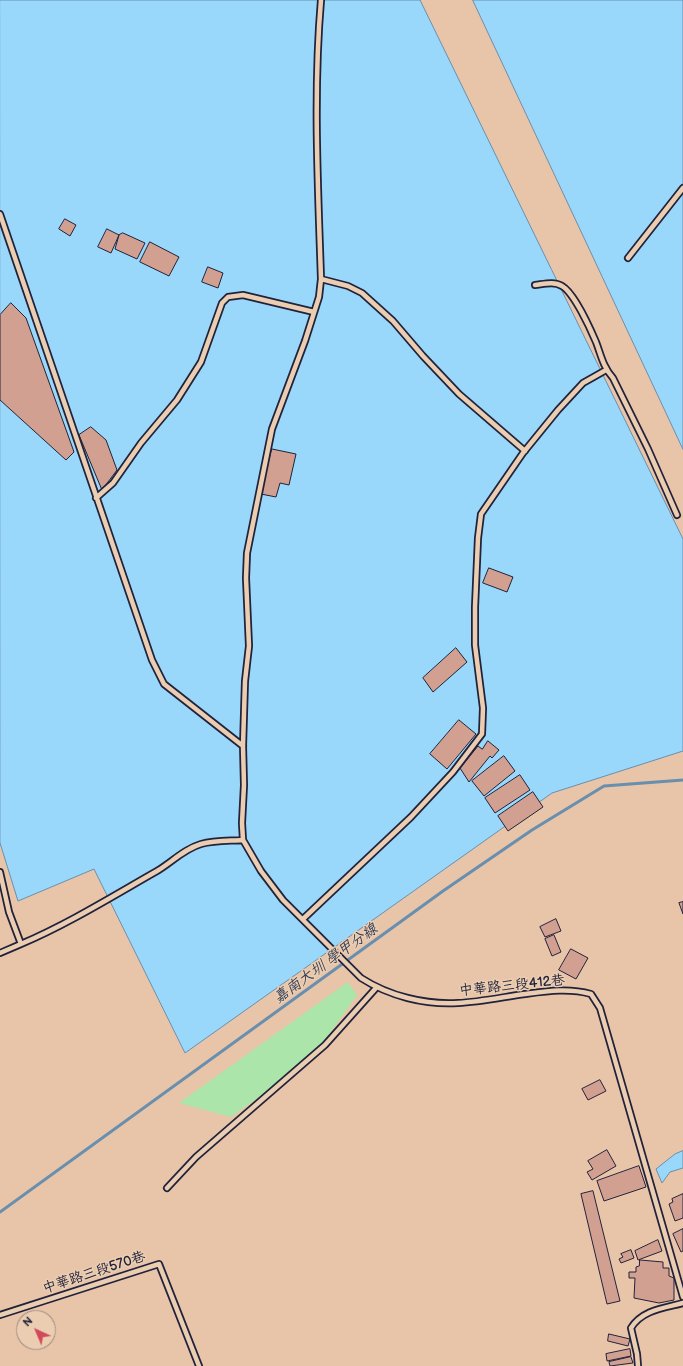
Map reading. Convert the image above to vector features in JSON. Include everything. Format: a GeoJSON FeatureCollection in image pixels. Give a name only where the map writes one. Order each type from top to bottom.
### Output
{"type":"FeatureCollection","features":[{"type":"Feature","properties":{"kind":"lane"},"geometry":{"type":"LineString","coordinates":[[0,953],[40,935],[98,904],[160,869],[180,854],[200,844],[215,841],[243,840],[242,823],[245,681],[249,646],[246,578],[248,553],[272,429],[305,341],[319,297],[321,279],[316,112],[317,47],[321,0]]}},
{"type":"Feature","properties":{"kind":"lane"},"geometry":{"type":"LineString","coordinates":[[628,258],[683,188]]}},
{"type":"Feature","properties":{"kind":"lane"},"geometry":{"type":"LineString","coordinates":[[0,214],[152,660],[164,684],[243,746]]}},
{"type":"Feature","properties":{"kind":"lane"},"geometry":{"type":"LineString","coordinates":[[321,279],[348,286],[362,292],[393,321],[423,356],[459,394],[525,451]]}},
{"type":"Feature","properties":{"kind":"lane"},"geometry":{"type":"LineString","coordinates":[[535,285],[552,282],[562,286],[571,294],[596,341],[606,370],[613,378],[648,449],[677,515]]}},
{"type":"Feature","properties":{"kind":"lane"},"geometry":{"type":"LineString","coordinates":[[96,498],[113,484],[141,443],[177,400],[201,362],[222,303],[228,297],[243,295],[314,312]]}},
{"type":"Feature","properties":{"kind":"lane"},"geometry":{"type":"LineString","coordinates":[[303,919],[411,817],[453,772],[482,734],[483,708],[475,645],[478,538],[481,514],[525,451],[558,410],[583,383],[606,370]]}},
{"type":"Feature","properties":{"kind":"lane","name":"中華路三段412巷"},"geometry":{"type":"LineString","coordinates":[[243,840],[261,872],[283,900],[349,966],[376,988],[412,1000],[457,1004],[558,990],[579,990],[592,994],[600,1008],[683,1297]]}},
{"type":"Feature","properties":{"kind":"lane"},"geometry":{"type":"LineString","coordinates":[[0,872],[9,912],[21,944]]}},
{"type":"Feature","properties":{"kind":"lane"},"geometry":{"type":"LineString","coordinates":[[167,1188],[196,1157],[325,1046],[376,988]]}},
{"type":"Feature","properties":{"kind":"lane","name":"中華路三段570巷"},"geometry":{"type":"LineString","coordinates":[[0,1315],[159,1264],[198,1366]]}},
{"type":"Feature","properties":{"kind":"lane"},"geometry":{"type":"LineString","coordinates":[[638,1366],[631,1328],[635,1320],[648,1312],[683,1303]]}},
{"type":"Feature","properties":{"kind":"green space"},"geometry":{"type":"Polygon","coordinates":[[[348,982],[357,995],[312,1059],[231,1117],[179,1103],[348,982]]]}},
{"type":"Feature","properties":{"kind":"water"},"geometry":{"type":"Polygon","coordinates":[[[0,0],[420,0],[683,539],[683,751],[552,793],[185,1053],[94,869],[18,901],[0,843],[0,0]]]}},
{"type":"Feature","properties":{"kind":"water"},"geometry":{"type":"Polygon","coordinates":[[[473,0],[683,0],[683,449],[473,0]]]}},
{"type":"Feature","properties":{"kind":"water"},"geometry":{"type":"Polygon","coordinates":[[[683,1151],[683,1168],[670,1172],[662,1183],[656,1169],[675,1154],[683,1151]]]}},
{"type":"Feature","properties":{"kind":"building"},"geometry":{"type":"Polygon","coordinates":[[[65,219],[76,225],[70,236],[59,229],[65,219]]]}},
{"type":"Feature","properties":{"kind":"building"},"geometry":{"type":"Polygon","coordinates":[[[107,229],[119,235],[111,253],[98,247],[107,229]]]}},
{"type":"Feature","properties":{"kind":"building"},"geometry":{"type":"Polygon","coordinates":[[[123,233],[145,243],[137,259],[115,249],[119,235],[123,233]]]}},
{"type":"Feature","properties":{"kind":"building"},"geometry":{"type":"Polygon","coordinates":[[[150,242],[179,257],[169,276],[140,262],[150,242]]]}},
{"type":"Feature","properties":{"kind":"building"},"geometry":{"type":"Polygon","coordinates":[[[208,267],[223,273],[218,288],[202,282],[208,267]]]}},
{"type":"Feature","properties":{"kind":"building"},"geometry":{"type":"Polygon","coordinates":[[[11,303],[26,318],[74,452],[66,460],[0,400],[0,315],[11,303]]]}},
{"type":"Feature","properties":{"kind":"building"},"geometry":{"type":"Polygon","coordinates":[[[91,427],[106,440],[117,470],[102,490],[79,435],[91,427]]]}},
{"type":"Feature","properties":{"kind":"building"},"geometry":{"type":"Polygon","coordinates":[[[272,449],[296,454],[289,485],[280,483],[276,497],[261,494],[272,449]]]}},
{"type":"Feature","properties":{"kind":"building"},"geometry":{"type":"Polygon","coordinates":[[[489,568],[513,577],[507,592],[483,583],[489,568]]]}},
{"type":"Feature","properties":{"kind":"building"},"geometry":{"type":"Polygon","coordinates":[[[456,648],[467,662],[433,692],[423,678],[456,648]]]}},
{"type":"Feature","properties":{"kind":"building"},"geometry":{"type":"Polygon","coordinates":[[[459,720],[476,734],[447,769],[430,754],[459,720]]]}},
{"type":"Feature","properties":{"kind":"building"},"geometry":{"type":"Polygon","coordinates":[[[488,741],[499,750],[492,758],[490,756],[469,782],[460,768],[478,746],[482,749],[488,741]]]}},
{"type":"Feature","properties":{"kind":"building"},"geometry":{"type":"Polygon","coordinates":[[[504,756],[515,771],[484,796],[472,781],[504,756]]]}},
{"type":"Feature","properties":{"kind":"building"},"geometry":{"type":"Polygon","coordinates":[[[520,775],[530,790],[495,813],[485,798],[520,775]]]}},
{"type":"Feature","properties":{"kind":"building"},"geometry":{"type":"Polygon","coordinates":[[[533,792],[543,807],[508,831],[498,816],[533,792]]]}},
{"type":"Feature","properties":{"kind":"building"},"geometry":{"type":"Polygon","coordinates":[[[683,902],[683,914],[679,903],[683,902]]]}},
{"type":"Feature","properties":{"kind":"building"},"geometry":{"type":"Polygon","coordinates":[[[556,919],[561,931],[545,937],[540,927],[556,919]]]}},
{"type":"Feature","properties":{"kind":"building"},"geometry":{"type":"Polygon","coordinates":[[[554,935],[561,952],[552,956],[545,939],[554,935]]]}},
{"type":"Feature","properties":{"kind":"building"},"geometry":{"type":"Polygon","coordinates":[[[571,949],[588,958],[576,979],[559,970],[571,949]]]}},
{"type":"Feature","properties":{"kind":"building"},"geometry":{"type":"Polygon","coordinates":[[[600,1080],[606,1091],[588,1100],[582,1089],[600,1080]]]}},
{"type":"Feature","properties":{"kind":"building"},"geometry":{"type":"Polygon","coordinates":[[[607,1150],[616,1166],[592,1180],[587,1172],[593,1169],[588,1161],[607,1150]]]}},
{"type":"Feature","properties":{"kind":"building"},"geometry":{"type":"Polygon","coordinates":[[[639,1166],[646,1187],[604,1201],[597,1181],[639,1166]]]}},
{"type":"Feature","properties":{"kind":"building"},"geometry":{"type":"Polygon","coordinates":[[[593,1191],[620,1301],[607,1304],[581,1194],[593,1191]]]}},
{"type":"Feature","properties":{"kind":"building"},"geometry":{"type":"Polygon","coordinates":[[[683,1194],[683,1218],[675,1221],[669,1204],[673,1202],[672,1199],[683,1194]]]}},
{"type":"Feature","properties":{"kind":"building"},"geometry":{"type":"Polygon","coordinates":[[[683,1229],[683,1251],[681,1252],[673,1234],[683,1229]]]}},
{"type":"Feature","properties":{"kind":"building"},"geometry":{"type":"Polygon","coordinates":[[[658,1240],[662,1251],[638,1260],[635,1251],[658,1240]]]}},
{"type":"Feature","properties":{"kind":"building"},"geometry":{"type":"Polygon","coordinates":[[[631,1250],[634,1258],[621,1263],[619,1259],[623,1257],[621,1254],[631,1250]]]}},
{"type":"Feature","properties":{"kind":"building"},"geometry":{"type":"Polygon","coordinates":[[[640,1260],[663,1262],[663,1268],[669,1268],[669,1276],[674,1278],[674,1300],[659,1303],[634,1298],[635,1278],[629,1278],[629,1272],[636,1272],[636,1267],[639,1266],[640,1260]]]}},
{"type":"Feature","properties":{"kind":"building"},"geometry":{"type":"Polygon","coordinates":[[[609,1334],[630,1339],[628,1346],[608,1341],[609,1334]]]}},
{"type":"Feature","properties":{"kind":"building"},"geometry":{"type":"Polygon","coordinates":[[[630,1349],[631,1356],[607,1361],[606,1354],[630,1349]]]}},
{"type":"Feature","properties":{"kind":"building"},"geometry":{"type":"Polygon","coordinates":[[[631,1357],[633,1363],[610,1366],[609,1362],[631,1357]]]}},
{"type":"Feature","properties":{"kind":"waterway","name":"嘉南大圳 學甲分線"},"geometry":{"type":"LineString","coordinates":[[0,1212],[443,891],[532,830],[604,786],[683,780]]}}]}
